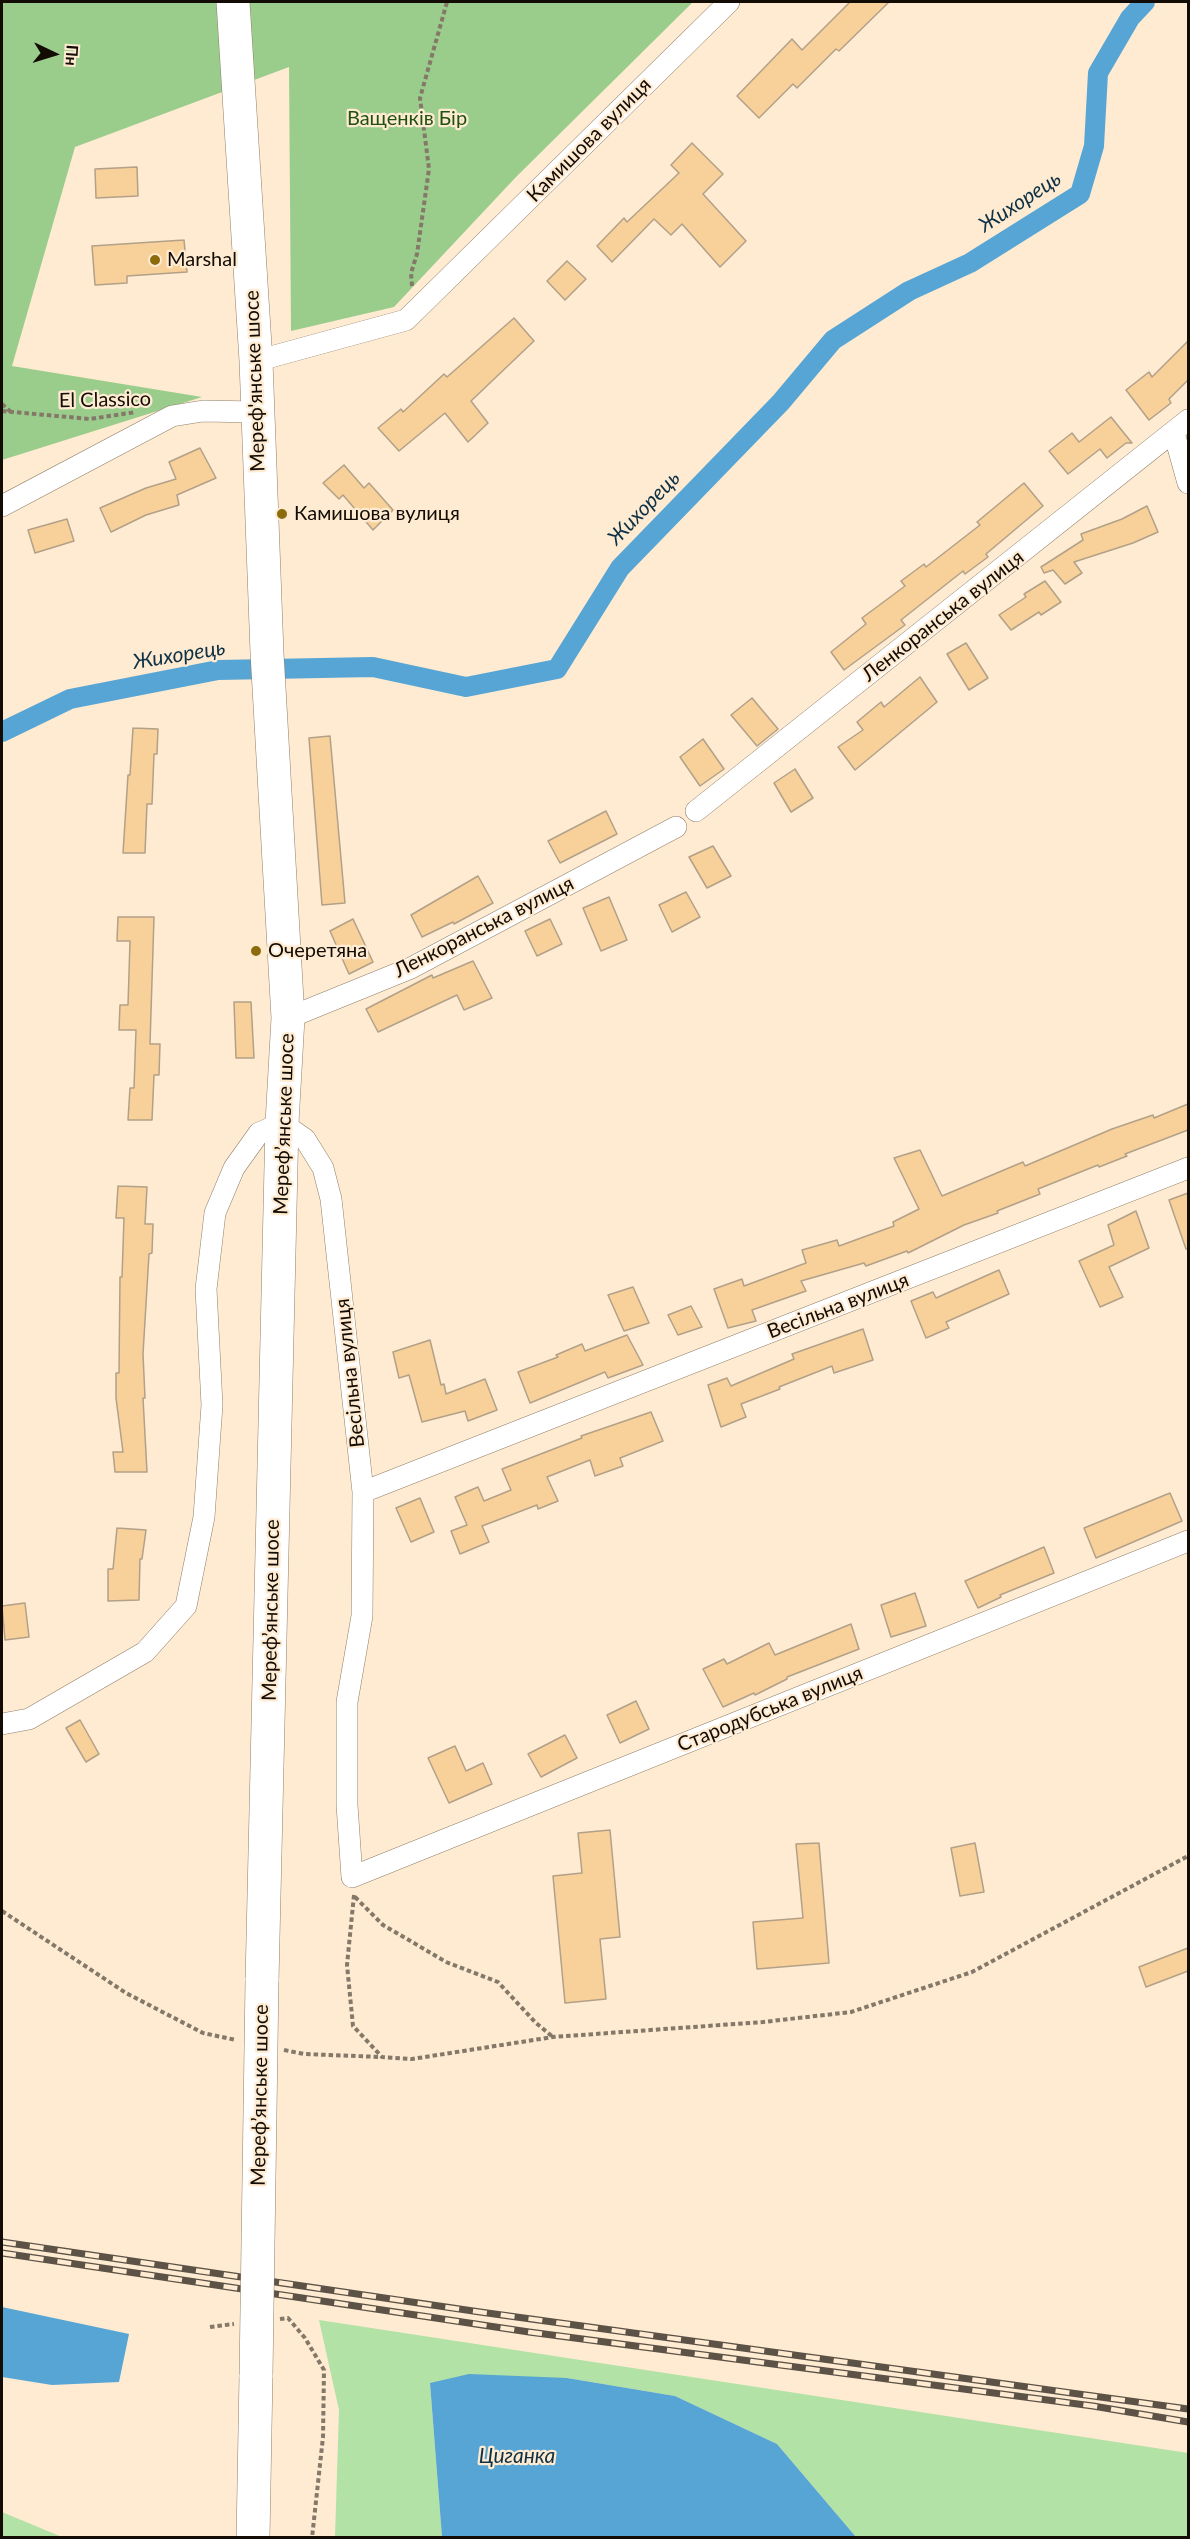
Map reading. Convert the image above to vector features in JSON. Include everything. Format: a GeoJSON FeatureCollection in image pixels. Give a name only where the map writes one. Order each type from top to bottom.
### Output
{"type":"FeatureCollection","features":[{"type":"Feature","properties":{"kind":"highway","name":"Мереф'янське шосе"},"geometry":{"type":"LineString","coordinates":[[233,2],[256,361],[256,412],[268,668]]}},
{"type":"Feature","properties":{"kind":"highway","name":"Мереф’янське шосе"},"geometry":{"type":"LineString","coordinates":[[253,2538],[262,1981],[282,1123],[288,1018],[268,668]]}},
{"type":"Feature","properties":{"kind":"street","name":"Камишова вулиця"},"geometry":{"type":"LineString","coordinates":[[256,361],[406,320],[729,2]]}},
{"type":"Feature","properties":{"kind":"street"},"geometry":{"type":"LineString","coordinates":[[2,506],[172,416],[203,411],[256,412]]}},
{"type":"Feature","properties":{"kind":"street"},"geometry":{"type":"LineString","coordinates":[[1181,427],[1188,483]]}},
{"type":"Feature","properties":{"kind":"street","name":"Ленкоранська вулиця"},"geometry":{"type":"LineString","coordinates":[[696,811],[1181,427]]}},
{"type":"Feature","properties":{"kind":"street","name":"Ленкоранська вулиця"},"geometry":{"type":"LineString","coordinates":[[288,1018],[411,968],[676,827]]}},
{"type":"Feature","properties":{"kind":"street"},"geometry":{"type":"LineString","coordinates":[[2,1724],[29,1719],[145,1652],[186,1606],[204,1517],[212,1405],[206,1289],[215,1213],[234,1168],[259,1133],[282,1123]]}},
{"type":"Feature","properties":{"kind":"street","name":"Весільна вулиця"},"geometry":{"type":"LineString","coordinates":[[282,1123],[305,1138],[323,1168],[331,1199],[363,1492],[1188,1168]]}},
{"type":"Feature","properties":{"kind":"street"},"geometry":{"type":"LineString","coordinates":[[353,1887],[347,1805],[347,1702],[362,1616],[363,1492]]}},
{"type":"Feature","properties":{"kind":"street","name":"Стародубська вулиця"},"geometry":{"type":"LineString","coordinates":[[353,1887],[1188,1541]]}},
{"type":"Feature","properties":{"kind":"path"},"geometry":{"type":"LineString","coordinates":[[412,289],[411,273],[417,254],[429,169],[420,98],[447,2]]}},
{"type":"Feature","properties":{"kind":"path"},"geometry":{"type":"LineString","coordinates":[[2,404],[13,413]]}},
{"type":"Feature","properties":{"kind":"path","name":"El Classico"},"geometry":{"type":"LineString","coordinates":[[2,411],[90,418],[136,411],[172,416]]}},
{"type":"Feature","properties":{"kind":"path"},"geometry":{"type":"LineString","coordinates":[[282,2049],[304,2054],[412,2059],[553,2037],[763,2022],[851,2012],[972,1972],[1188,1856]]}},
{"type":"Feature","properties":{"kind":"path"},"geometry":{"type":"LineString","coordinates":[[353,1887],[383,1925],[446,1962],[498,1982],[536,2023],[553,2037]]}},
{"type":"Feature","properties":{"kind":"path"},"geometry":{"type":"LineString","coordinates":[[353,1887],[348,1965],[353,2026],[382,2057]]}},
{"type":"Feature","properties":{"kind":"path"},"geometry":{"type":"LineString","coordinates":[[2,1911],[126,1992],[203,2033],[248,2042]]}},
{"type":"Feature","properties":{"kind":"path"},"geometry":{"type":"LineString","coordinates":[[277,2320],[288,2318],[324,2370],[323,2437],[312,2538]]}},
{"type":"Feature","properties":{"kind":"path"},"geometry":{"type":"LineString","coordinates":[[210,2327],[243,2323]]}},
{"type":"Feature","properties":{"kind":"green space","name":"Ващенків Бір"},"geometry":{"type":"Polygon","coordinates":[[[2,2],[693,2],[516,177],[394,307],[291,331],[289,67],[75,147],[12,366],[202,397],[2,460],[2,2]]]}},
{"type":"Feature","properties":{"kind":"green space"},"geometry":{"type":"Polygon","coordinates":[[[319,2320],[1188,2453],[1188,2537],[856,2537],[777,2444],[675,2396],[567,2378],[430,2383],[442,2537],[335,2537],[339,2410],[319,2320]]]}},
{"type":"Feature","properties":{"kind":"green space"},"geometry":{"type":"Polygon","coordinates":[[[2,2512],[62,2537],[2,2537],[2,2512]]]}},
{"type":"Feature","properties":{"kind":"water"},"geometry":{"type":"Polygon","coordinates":[[[2,2307],[129,2334],[119,2382],[52,2385],[2,2377],[2,2307]]]}},
{"type":"Feature","properties":{"kind":"water","name":"Циганка"},"geometry":{"type":"Polygon","coordinates":[[[469,2374],[567,2378],[675,2396],[777,2444],[856,2537],[442,2537],[430,2383],[469,2374]]]}},
{"type":"Feature","properties":{"kind":"building"},"geometry":{"type":"Polygon","coordinates":[[[850,2],[889,2],[839,51],[836,49],[797,88],[793,84],[759,118],[737,96],[792,39],[802,50],[850,2]]]}},
{"type":"Feature","properties":{"kind":"building"},"geometry":{"type":"Polygon","coordinates":[[[692,143],[723,174],[703,194],[746,241],[720,267],[682,224],[671,235],[654,219],[612,262],[597,246],[624,218],[627,222],[679,173],[671,165],[692,143]]]}},
{"type":"Feature","properties":{"kind":"building"},"geometry":{"type":"Polygon","coordinates":[[[137,167],[138,196],[96,198],[95,169],[137,167]]]}},
{"type":"Feature","properties":{"kind":"building"},"geometry":{"type":"Polygon","coordinates":[[[184,240],[187,272],[127,276],[127,283],[95,285],[92,246],[184,240]]]}},
{"type":"Feature","properties":{"kind":"building"},"geometry":{"type":"Polygon","coordinates":[[[567,261],[586,279],[565,300],[547,281],[567,261]]]}},
{"type":"Feature","properties":{"kind":"building"},"geometry":{"type":"Polygon","coordinates":[[[514,318],[534,341],[471,401],[488,423],[468,442],[445,413],[399,451],[378,428],[401,409],[403,412],[444,374],[447,377],[514,318]]]}},
{"type":"Feature","properties":{"kind":"building"},"geometry":{"type":"Polygon","coordinates":[[[1188,341],[1188,380],[1169,399],[1171,403],[1149,420],[1126,390],[1149,372],[1152,377],[1188,341]]]}},
{"type":"Feature","properties":{"kind":"building"},"geometry":{"type":"Polygon","coordinates":[[[1111,417],[1132,443],[1126,443],[1107,458],[1100,449],[1068,474],[1049,451],[1072,433],[1079,442],[1111,417]]]}},
{"type":"Feature","properties":{"kind":"building"},"geometry":{"type":"Polygon","coordinates":[[[200,448],[216,478],[177,495],[179,505],[146,515],[111,532],[100,508],[146,488],[176,479],[169,462],[200,448]]]}},
{"type":"Feature","properties":{"kind":"building"},"geometry":{"type":"Polygon","coordinates":[[[344,465],[364,488],[369,483],[393,510],[373,530],[343,495],[339,499],[323,483],[344,465]]]}},
{"type":"Feature","properties":{"kind":"building"},"geometry":{"type":"Polygon","coordinates":[[[1024,483],[1043,506],[986,554],[988,557],[965,574],[963,571],[901,620],[905,625],[844,670],[831,652],[866,624],[862,618],[905,586],[901,581],[924,564],[926,567],[980,525],[977,522],[1024,483]]]}},
{"type":"Feature","properties":{"kind":"building"},"geometry":{"type":"Polygon","coordinates":[[[1147,506],[1158,532],[1133,543],[1074,562],[1082,573],[1065,584],[1053,570],[1044,573],[1041,567],[1083,540],[1081,534],[1122,519],[1147,506]]]}},
{"type":"Feature","properties":{"kind":"building"},"geometry":{"type":"Polygon","coordinates":[[[67,519],[74,541],[35,553],[28,530],[67,519]]]}},
{"type":"Feature","properties":{"kind":"building"},"geometry":{"type":"Polygon","coordinates":[[[1045,581],[1061,602],[1041,615],[1039,612],[1011,630],[999,615],[1026,597],[1024,594],[1045,581]]]}},
{"type":"Feature","properties":{"kind":"building"},"geometry":{"type":"Polygon","coordinates":[[[966,643],[988,678],[969,690],[947,654],[966,643]]]}},
{"type":"Feature","properties":{"kind":"building"},"geometry":{"type":"Polygon","coordinates":[[[920,677],[937,702],[855,770],[838,747],[863,730],[857,722],[881,702],[884,707],[920,677]]]}},
{"type":"Feature","properties":{"kind":"building"},"geometry":{"type":"Polygon","coordinates":[[[752,698],[778,729],[757,746],[731,715],[752,698]]]}},
{"type":"Feature","properties":{"kind":"building"},"geometry":{"type":"Polygon","coordinates":[[[133,728],[158,729],[157,754],[154,754],[152,804],[147,804],[145,853],[123,853],[133,728]]]}},
{"type":"Feature","properties":{"kind":"building"},"geometry":{"type":"Polygon","coordinates":[[[330,736],[345,903],[322,905],[309,738],[330,736]]]}},
{"type":"Feature","properties":{"kind":"building"},"geometry":{"type":"Polygon","coordinates":[[[703,739],[724,769],[700,786],[680,757],[703,739]]]}},
{"type":"Feature","properties":{"kind":"building"},"geometry":{"type":"Polygon","coordinates":[[[795,769],[813,798],[791,812],[774,783],[795,769]]]}},
{"type":"Feature","properties":{"kind":"building"},"geometry":{"type":"Polygon","coordinates":[[[606,811],[617,834],[560,863],[548,841],[606,811]]]}},
{"type":"Feature","properties":{"kind":"building"},"geometry":{"type":"Polygon","coordinates":[[[713,846],[731,876],[707,888],[689,857],[713,846]]]}},
{"type":"Feature","properties":{"kind":"building"},"geometry":{"type":"Polygon","coordinates":[[[478,876],[493,903],[454,924],[453,922],[422,937],[411,915],[478,876]]]}},
{"type":"Feature","properties":{"kind":"building"},"geometry":{"type":"Polygon","coordinates":[[[686,892],[700,917],[672,932],[659,905],[686,892]]]}},
{"type":"Feature","properties":{"kind":"building"},"geometry":{"type":"Polygon","coordinates":[[[609,897],[627,940],[601,951],[583,908],[609,897]]]}},
{"type":"Feature","properties":{"kind":"building"},"geometry":{"type":"Polygon","coordinates":[[[118,917],[154,917],[150,1044],[160,1044],[159,1075],[154,1075],[152,1120],[128,1120],[130,1088],[134,1088],[136,1030],[119,1030],[120,1005],[128,1005],[130,941],[117,941],[118,917]]]}},
{"type":"Feature","properties":{"kind":"building"},"geometry":{"type":"Polygon","coordinates":[[[353,919],[373,962],[349,974],[330,931],[353,919]]]}},
{"type":"Feature","properties":{"kind":"building"},"geometry":{"type":"Polygon","coordinates":[[[550,919],[562,944],[537,956],[525,931],[550,919]]]}},
{"type":"Feature","properties":{"kind":"building"},"geometry":{"type":"Polygon","coordinates":[[[473,961],[492,998],[464,1010],[457,995],[378,1032],[366,1009],[432,975],[433,978],[473,961]]]}},
{"type":"Feature","properties":{"kind":"building"},"geometry":{"type":"Polygon","coordinates":[[[234,1002],[251,1002],[254,1058],[236,1058],[234,1002]]]}},
{"type":"Feature","properties":{"kind":"building"},"geometry":{"type":"Polygon","coordinates":[[[1188,1104],[1188,1130],[1125,1154],[1127,1156],[1038,1189],[1040,1194],[964,1225],[908,1253],[907,1251],[866,1266],[864,1263],[801,1281],[806,1291],[752,1310],[756,1321],[728,1328],[714,1289],[742,1279],[744,1286],[806,1263],[802,1250],[837,1240],[839,1246],[894,1226],[893,1222],[919,1209],[894,1158],[920,1150],[942,1196],[1023,1162],[1025,1166],[1112,1129],[1153,1115],[1154,1118],[1188,1104]]]}},
{"type":"Feature","properties":{"kind":"building"},"geometry":{"type":"Polygon","coordinates":[[[118,1186],[147,1187],[145,1224],[153,1224],[143,1354],[147,1472],[115,1472],[113,1452],[123,1452],[116,1398],[116,1373],[119,1373],[120,1277],[122,1277],[124,1218],[116,1218],[118,1186]]]}},
{"type":"Feature","properties":{"kind":"building"},"geometry":{"type":"Polygon","coordinates":[[[1188,1193],[1188,1249],[1186,1249],[1169,1200],[1188,1193]]]}},
{"type":"Feature","properties":{"kind":"building"},"geometry":{"type":"Polygon","coordinates":[[[1136,1211],[1149,1248],[1109,1267],[1123,1297],[1100,1307],[1079,1261],[1114,1245],[1108,1225],[1136,1211]]]}},
{"type":"Feature","properties":{"kind":"building"},"geometry":{"type":"Polygon","coordinates":[[[999,1270],[1009,1294],[946,1322],[949,1328],[926,1338],[911,1301],[933,1292],[936,1298],[999,1270]]]}},
{"type":"Feature","properties":{"kind":"building"},"geometry":{"type":"Polygon","coordinates":[[[633,1287],[649,1323],[624,1331],[608,1295],[633,1287]]]}},
{"type":"Feature","properties":{"kind":"building"},"geometry":{"type":"Polygon","coordinates":[[[691,1306],[702,1327],[678,1335],[668,1315],[691,1306]]]}},
{"type":"Feature","properties":{"kind":"building"},"geometry":{"type":"Polygon","coordinates":[[[863,1329],[873,1360],[834,1373],[832,1366],[779,1387],[780,1389],[741,1404],[746,1417],[721,1427],[708,1385],[727,1378],[731,1386],[794,1359],[792,1354],[863,1329]]]}},
{"type":"Feature","properties":{"kind":"building"},"geometry":{"type":"Polygon","coordinates":[[[627,1335],[643,1365],[608,1378],[605,1372],[530,1403],[518,1372],[558,1357],[556,1355],[582,1344],[585,1351],[627,1335]]]}},
{"type":"Feature","properties":{"kind":"building"},"geometry":{"type":"Polygon","coordinates":[[[430,1340],[441,1385],[444,1384],[446,1394],[485,1379],[497,1410],[468,1421],[465,1411],[422,1422],[409,1375],[399,1378],[393,1352],[430,1340]]]}},
{"type":"Feature","properties":{"kind":"building"},"geometry":{"type":"Polygon","coordinates":[[[651,1412],[663,1441],[620,1458],[623,1466],[595,1476],[590,1460],[547,1477],[558,1501],[538,1509],[537,1505],[482,1526],[489,1542],[460,1554],[451,1531],[467,1525],[455,1497],[478,1487],[484,1501],[511,1490],[502,1469],[582,1438],[581,1436],[651,1412]]]}},
{"type":"Feature","properties":{"kind":"building"},"geometry":{"type":"Polygon","coordinates":[[[1170,1493],[1182,1521],[1096,1558],[1084,1528],[1170,1493]]]}},
{"type":"Feature","properties":{"kind":"building"},"geometry":{"type":"Polygon","coordinates":[[[420,1498],[434,1532],[411,1542],[396,1508],[420,1498]]]}},
{"type":"Feature","properties":{"kind":"building"},"geometry":{"type":"Polygon","coordinates":[[[117,1528],[146,1530],[142,1559],[140,1559],[139,1600],[108,1601],[108,1569],[113,1569],[117,1528]]]}},
{"type":"Feature","properties":{"kind":"building"},"geometry":{"type":"Polygon","coordinates":[[[1044,1547],[1054,1573],[1000,1595],[1001,1597],[978,1608],[965,1581],[1044,1547]]]}},
{"type":"Feature","properties":{"kind":"building"},"geometry":{"type":"Polygon","coordinates":[[[915,1593],[926,1626],[891,1637],[881,1605],[915,1593]]]}},
{"type":"Feature","properties":{"kind":"building"},"geometry":{"type":"Polygon","coordinates":[[[25,1603],[29,1637],[5,1640],[2,1606],[25,1603]]]}},
{"type":"Feature","properties":{"kind":"building"},"geometry":{"type":"Polygon","coordinates":[[[851,1624],[859,1649],[787,1677],[755,1695],[754,1693],[723,1707],[703,1669],[724,1659],[727,1664],[769,1643],[775,1655],[851,1624]]]}},
{"type":"Feature","properties":{"kind":"building"},"geometry":{"type":"Polygon","coordinates":[[[636,1701],[649,1729],[620,1743],[607,1715],[636,1701]]]}},
{"type":"Feature","properties":{"kind":"building"},"geometry":{"type":"Polygon","coordinates":[[[80,1720],[99,1754],[86,1762],[66,1728],[80,1720]]]}},
{"type":"Feature","properties":{"kind":"building"},"geometry":{"type":"Polygon","coordinates":[[[565,1735],[577,1758],[541,1777],[528,1754],[565,1735]]]}},
{"type":"Feature","properties":{"kind":"building"},"geometry":{"type":"Polygon","coordinates":[[[455,1746],[466,1771],[483,1763],[492,1784],[449,1803],[428,1758],[455,1746]]]}},
{"type":"Feature","properties":{"kind":"building"},"geometry":{"type":"Polygon","coordinates":[[[610,1830],[620,1937],[600,1939],[606,1999],[565,2003],[553,1876],[582,1873],[578,1833],[610,1830]]]}},
{"type":"Feature","properties":{"kind":"building"},"geometry":{"type":"Polygon","coordinates":[[[819,1843],[829,1963],[757,1969],[753,1922],[803,1918],[796,1844],[819,1843]]]}},
{"type":"Feature","properties":{"kind":"building"},"geometry":{"type":"Polygon","coordinates":[[[975,1843],[984,1892],[960,1896],[951,1848],[975,1843]]]}},
{"type":"Feature","properties":{"kind":"building"},"geometry":{"type":"Polygon","coordinates":[[[1188,1948],[1188,1971],[1146,1987],[1139,1967],[1188,1948]]]}},
{"type":"Feature","properties":{"kind":"waterway","name":"Жихорець"},"geometry":{"type":"LineString","coordinates":[[2,732],[70,699],[218,670],[373,667],[466,687],[557,669],[620,568],[781,402],[833,340],[909,291],[970,263],[1080,194],[1094,146],[1098,73],[1130,18],[1145,2]]}},
{"type":"Feature","properties":{"kind":"railway"},"geometry":{"type":"LineString","coordinates":[[2,2242],[480,2312],[1188,2409]]}},
{"type":"Feature","properties":{"kind":"railway"},"geometry":{"type":"LineString","coordinates":[[2,2253],[529,2332],[1093,2406],[1188,2422]]}},
{"type":"Feature","properties":{"kind":"place","name":"Marshal"},"geometry":{"type":"Point","coordinates":[155,260]}},
{"type":"Feature","properties":{"kind":"place","name":"Камишова вулиця"},"geometry":{"type":"Point","coordinates":[282,514]}},
{"type":"Feature","properties":{"kind":"place","name":"Очеретяна"},"geometry":{"type":"Point","coordinates":[256,951]}}]}
